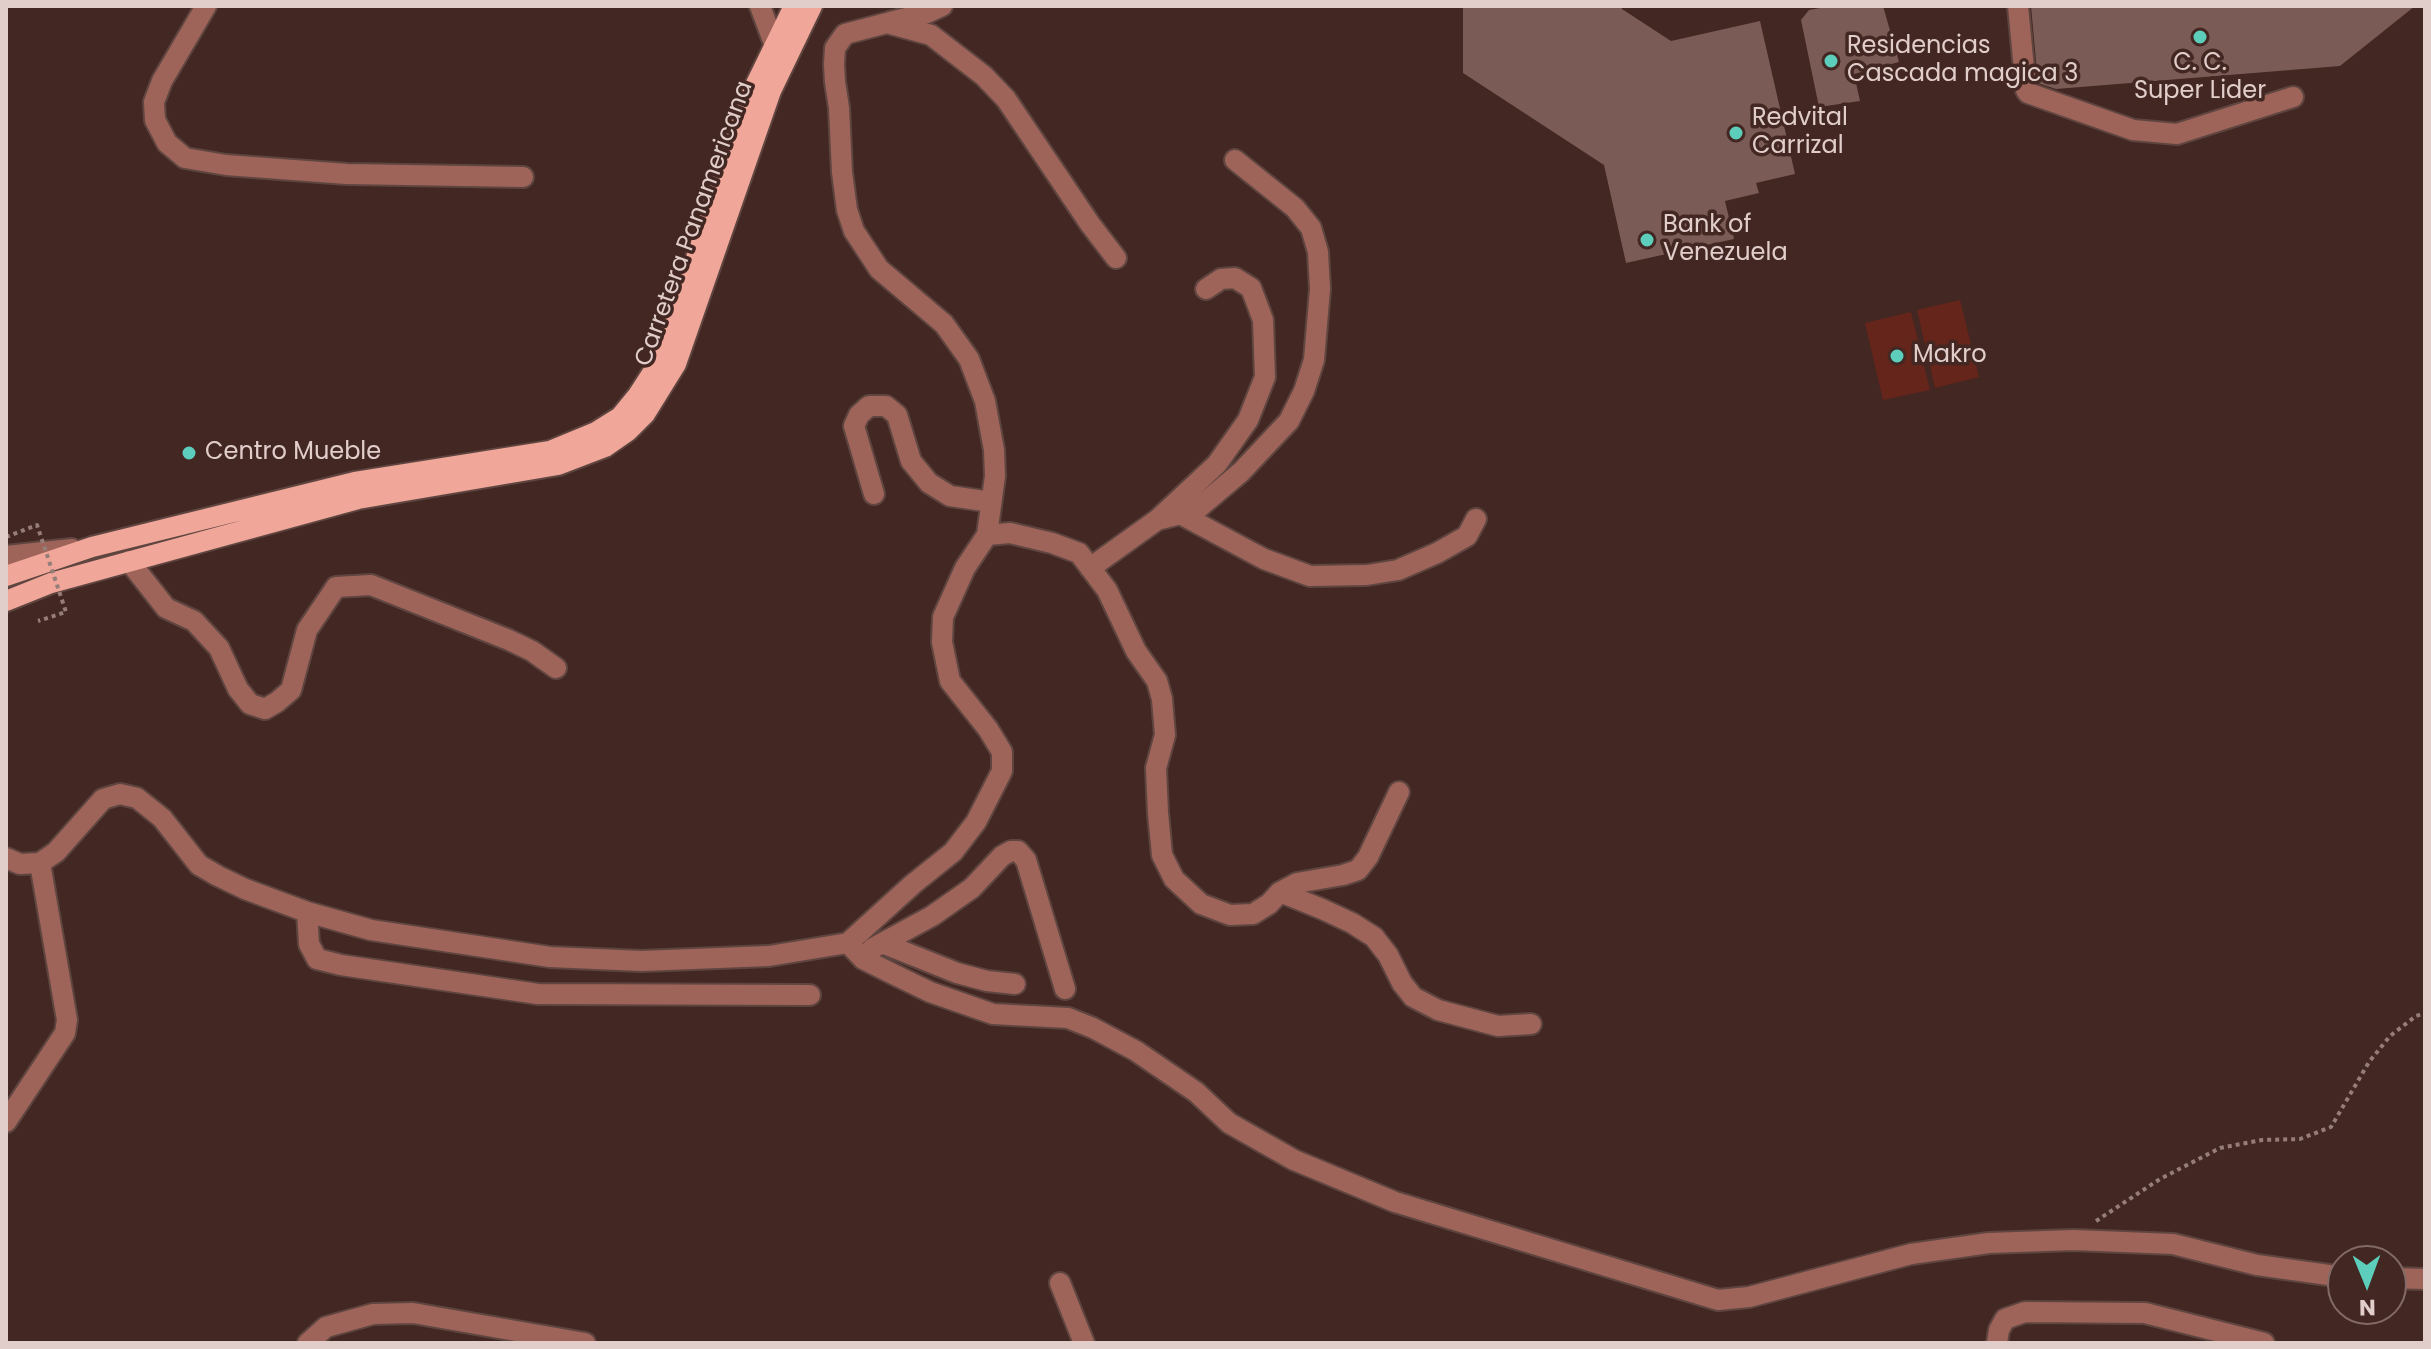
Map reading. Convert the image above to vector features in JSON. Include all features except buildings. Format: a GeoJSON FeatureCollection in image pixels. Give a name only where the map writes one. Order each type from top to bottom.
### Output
{"type":"FeatureCollection","features":[{"type":"Feature","properties":{"kind":"main road","name":"Carretera Panamericana"},"geometry":{"type":"LineString","coordinates":[[6,576],[92,547],[355,482],[550,451],[596,432],[620,417],[662,358],[754,88],[794,6]]}},
{"type":"Feature","properties":{"kind":"main road","name":"Carretera Panamericana"},"geometry":{"type":"LineString","coordinates":[[6,601],[51,583],[358,499],[558,465],[605,447],[628,431],[645,414],[676,364],[771,91],[812,6]]}},
{"type":"Feature","properties":{"kind":"street"},"geometry":{"type":"LineString","coordinates":[[206,6],[162,81],[154,102],[155,120],[167,143],[185,158],[226,165],[347,174],[523,177]]}},
{"type":"Feature","properties":{"kind":"street"},"geometry":{"type":"LineString","coordinates":[[760,6],[775,46]]}},
{"type":"Feature","properties":{"kind":"street"},"geometry":{"type":"LineString","coordinates":[[6,858],[20,864],[40,863],[56,852],[103,799],[120,794],[137,798],[162,818],[199,865],[245,889],[307,912],[371,930],[550,957],[642,961],[769,956],[848,943],[953,852],[976,822],[1002,771],[1002,752],[950,681],[942,642],[943,617],[952,593],[987,535],[995,476],[994,450],[985,401],[969,359],[944,324],[879,269],[854,231],[847,210],[842,172],[835,82],[835,48],[845,34],[927,13],[942,6]]}},
{"type":"Feature","properties":{"kind":"street"},"geometry":{"type":"LineString","coordinates":[[2018,6],[2028,93],[2133,130],[2177,134],[2293,97]]}},
{"type":"Feature","properties":{"kind":"street"},"geometry":{"type":"LineString","coordinates":[[887,23],[931,35],[984,76],[1006,99],[1116,258]]}},
{"type":"Feature","properties":{"kind":"street"},"geometry":{"type":"LineString","coordinates":[[1157,520],[1196,510],[1241,472],[1289,421],[1304,391],[1314,360],[1320,289],[1318,252],[1311,228],[1295,208],[1235,160]]}},
{"type":"Feature","properties":{"kind":"street"},"geometry":{"type":"LineString","coordinates":[[1090,568],[1157,520],[1217,464],[1248,420],[1265,377],[1263,320],[1251,288],[1235,278],[1221,279],[1206,289]]}},
{"type":"Feature","properties":{"kind":"street"},"geometry":{"type":"LineString","coordinates":[[874,494],[854,426],[859,415],[869,406],[886,406],[897,415],[911,461],[929,483],[950,496],[991,502]]}},
{"type":"Feature","properties":{"kind":"street"},"geometry":{"type":"LineString","coordinates":[[1182,515],[1264,559],[1310,576],[1367,575],[1398,570],[1467,536],[1476,519]]}},
{"type":"Feature","properties":{"kind":"street"},"geometry":{"type":"LineString","coordinates":[[987,535],[1010,533],[1079,553],[1107,590],[1136,651],[1157,681],[1162,699],[1165,735],[1156,768],[1162,855],[1174,879],[1201,904],[1230,915],[1253,914],[1280,892],[1297,883],[1358,870],[1368,857],[1399,792]]}},
{"type":"Feature","properties":{"kind":"street"},"geometry":{"type":"LineString","coordinates":[[6,556],[92,547]]}},
{"type":"Feature","properties":{"kind":"street"},"geometry":{"type":"LineString","coordinates":[[129,561],[166,608],[194,621],[219,648],[238,689],[250,704],[265,709],[291,690],[307,630],[336,587],[371,585],[509,640],[556,668]]}},
{"type":"Feature","properties":{"kind":"street"},"geometry":{"type":"LineString","coordinates":[[863,959],[873,948],[932,916],[972,888],[1002,856],[1018,851],[1026,860],[1065,989]]}},
{"type":"Feature","properties":{"kind":"street"},"geometry":{"type":"LineString","coordinates":[[6,1122],[65,1033],[67,1020],[40,863]]}},
{"type":"Feature","properties":{"kind":"street"},"geometry":{"type":"LineString","coordinates":[[1280,892],[1332,913],[1374,937],[1413,997],[1438,1010],[1498,1026],[1531,1024]]}},
{"type":"Feature","properties":{"kind":"street"},"geometry":{"type":"LineString","coordinates":[[307,912],[309,944],[317,959],[341,965],[538,994],[810,995]]}},
{"type":"Feature","properties":{"kind":"street"},"geometry":{"type":"LineString","coordinates":[[848,943],[863,959],[930,992],[993,1014],[1068,1018],[1093,1028],[1148,1059],[1196,1092],[1229,1123],[1294,1160],[1395,1202],[1718,1300],[1749,1297],[1911,1254],[1989,1243],[2088,1241],[2173,1244],[2257,1265],[2327,1275]]}},
{"type":"Feature","properties":{"kind":"street"},"geometry":{"type":"LineString","coordinates":[[882,943],[957,973],[1015,984]]}},
{"type":"Feature","properties":{"kind":"street"},"geometry":{"type":"LineString","coordinates":[[1060,1283],[1084,1343]]}},
{"type":"Feature","properties":{"kind":"street"},"geometry":{"type":"LineString","coordinates":[[1997,1343],[2005,1319],[2025,1312],[2145,1313],[2264,1343]]}},
{"type":"Feature","properties":{"kind":"street"},"geometry":{"type":"LineString","coordinates":[[308,1343],[326,1327],[373,1314],[413,1313],[585,1343]]}},
{"type":"Feature","properties":{"kind":"path"},"geometry":{"type":"LineString","coordinates":[[6,537],[37,525],[66,612],[38,621]]}},
{"type":"Feature","properties":{"kind":"path"},"geometry":{"type":"LineString","coordinates":[[2088,1241],[2093,1224],[2197,1158],[2220,1148],[2262,1140],[2300,1139],[2331,1127],[2369,1062],[2390,1036],[2416,1016],[2425,1013]]}},
{"type":"Feature","properties":{"kind":"shaded area","name":"Makro"},"geometry":{"type":"Polygon","coordinates":[[[1960,300],[1979,377],[1935,388],[1917,310],[1960,300]]]}},
{"type":"Feature","properties":{"kind":"shaded area","name":"Makro"},"geometry":{"type":"Polygon","coordinates":[[[1911,312],[1930,390],[1883,400],[1865,323],[1911,312]]]}},
{"type":"Feature","properties":{"kind":"place","name":"C. C. Super Lider"},"geometry":{"type":"Point","coordinates":[2200,37]}},
{"type":"Feature","properties":{"kind":"place","name":"Residencias Cascada magica 3"},"geometry":{"type":"Point","coordinates":[1831,61]}},
{"type":"Feature","properties":{"kind":"place","name":"Redvital Carrizal"},"geometry":{"type":"Point","coordinates":[1736,133]}},
{"type":"Feature","properties":{"kind":"place","name":"Bank of Venezuela"},"geometry":{"type":"Point","coordinates":[1647,240]}},
{"type":"Feature","properties":{"kind":"place","name":"Makro"},"geometry":{"type":"Point","coordinates":[1897,356]}},
{"type":"Feature","properties":{"kind":"place","name":"Centro Mueble"},"geometry":{"type":"Point","coordinates":[189,453]}}]}
